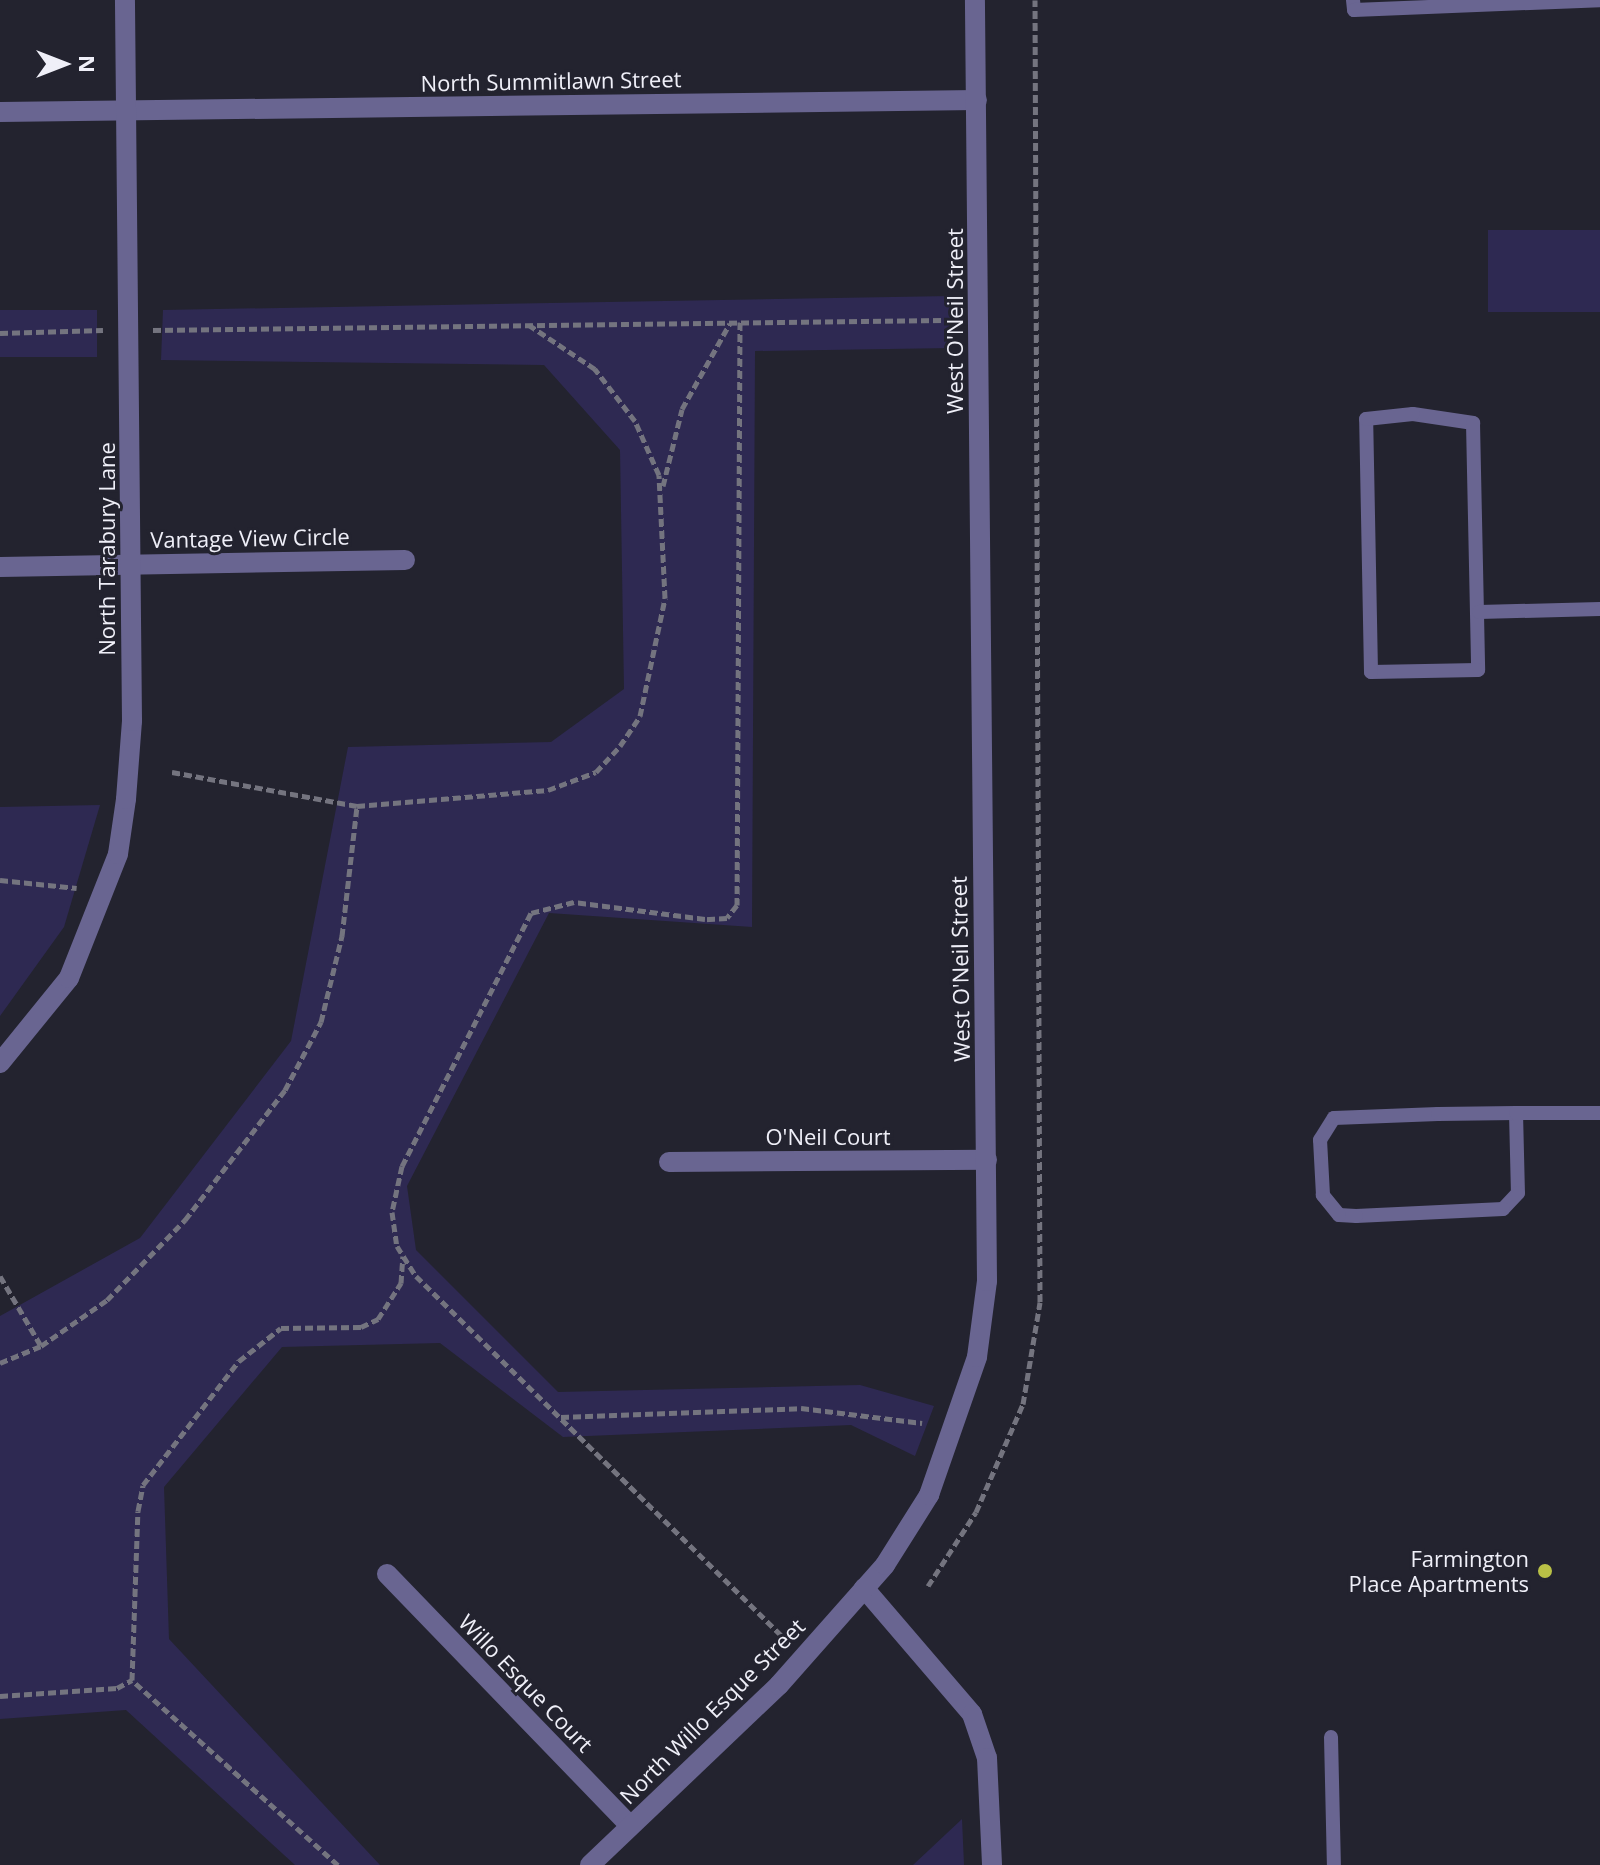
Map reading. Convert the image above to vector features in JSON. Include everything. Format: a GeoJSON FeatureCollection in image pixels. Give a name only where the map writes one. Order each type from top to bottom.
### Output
{"type":"FeatureCollection","features":[{"type":"Feature","properties":{"kind":"street","name":"North Tarabury Lane"},"geometry":{"type":"LineString","coordinates":[[0,1063],[69,978],[118,854],[132,721],[125,0]]}},
{"type":"Feature","properties":{"kind":"street","name":"West O'Neil Street"},"geometry":{"type":"LineString","coordinates":[[864,1588],[929,1495],[977,1357],[987,1281],[975,0]]}},
{"type":"Feature","properties":{"kind":"street","name":"North Summitlawn Street"},"geometry":{"type":"LineString","coordinates":[[0,112],[977,100]]}},
{"type":"Feature","properties":{"kind":"street","name":"Vantage View Circle"},"geometry":{"type":"LineString","coordinates":[[0,567],[405,560]]}},
{"type":"Feature","properties":{"kind":"street","name":"O'Neil Court"},"geometry":{"type":"LineString","coordinates":[[669,1162],[987,1160]]}},
{"type":"Feature","properties":{"kind":"street","name":"Willo Esque Court"},"geometry":{"type":"LineString","coordinates":[[387,1574],[630,1826]]}},
{"type":"Feature","properties":{"kind":"street","name":"North Willo Esque Street"},"geometry":{"type":"LineString","coordinates":[[590,1865],[779,1685],[864,1588]]}},
{"type":"Feature","properties":{"kind":"street"},"geometry":{"type":"LineString","coordinates":[[864,1588],[972,1714],[987,1758],[992,1865]]}},
{"type":"Feature","properties":{"kind":"lane"},"geometry":{"type":"LineString","coordinates":[[1353,0],[1354,10],[1600,0]]}},
{"type":"Feature","properties":{"kind":"lane"},"geometry":{"type":"LineString","coordinates":[[1413,414],[1473,423],[1479,612],[1478,670],[1371,672],[1366,419],[1413,414]]}},
{"type":"Feature","properties":{"kind":"lane"},"geometry":{"type":"LineString","coordinates":[[1479,612],[1600,609]]}},
{"type":"Feature","properties":{"kind":"lane"},"geometry":{"type":"LineString","coordinates":[[1516,1113],[1518,1193],[1503,1209],[1339,1215],[1323,1195],[1320,1140],[1323,1125],[1334,1118],[1516,1113],[1600,1113]]}},
{"type":"Feature","properties":{"kind":"lane"},"geometry":{"type":"LineString","coordinates":[[1331,1737],[1334,1865]]}},
{"type":"Feature","properties":{"kind":"path"},"geometry":{"type":"LineString","coordinates":[[928,1586],[976,1512],[1023,1404],[1040,1302],[1035,0]]}},
{"type":"Feature","properties":{"kind":"path"},"geometry":{"type":"LineString","coordinates":[[0,333],[944,320]]}},
{"type":"Feature","properties":{"kind":"path"},"geometry":{"type":"LineString","coordinates":[[172,772],[357,806],[548,790],[596,772],[640,716],[653,667],[665,598],[661,492],[682,409],[731,322]]}},
{"type":"Feature","properties":{"kind":"path"},"geometry":{"type":"LineString","coordinates":[[132,1680],[143,1485],[261,1340],[281,1328],[361,1327],[378,1319],[401,1283],[403,1255],[392,1212],[402,1166],[531,913],[574,902],[716,919],[727,918],[737,905],[740,322]]}},
{"type":"Feature","properties":{"kind":"path"},"geometry":{"type":"LineString","coordinates":[[529,325],[595,369],[635,421],[661,492]]}},
{"type":"Feature","properties":{"kind":"path"},"geometry":{"type":"LineString","coordinates":[[0,1363],[41,1346],[107,1300],[185,1220],[285,1090],[325,1008],[342,936],[357,806]]}},
{"type":"Feature","properties":{"kind":"path"},"geometry":{"type":"LineString","coordinates":[[0,880],[82,889]]}},
{"type":"Feature","properties":{"kind":"path"},"geometry":{"type":"LineString","coordinates":[[403,1255],[560,1417],[782,1636]]}},
{"type":"Feature","properties":{"kind":"path"},"geometry":{"type":"LineString","coordinates":[[0,1276],[41,1346]]}},
{"type":"Feature","properties":{"kind":"path"},"geometry":{"type":"LineString","coordinates":[[560,1417],[801,1408],[922,1423]]}},
{"type":"Feature","properties":{"kind":"path"},"geometry":{"type":"LineString","coordinates":[[0,1696],[117,1688],[132,1680]]}},
{"type":"Feature","properties":{"kind":"path"},"geometry":{"type":"LineString","coordinates":[[132,1680],[338,1865]]}},
{"type":"Feature","properties":{"kind":"shaded area"},"geometry":{"type":"Polygon","coordinates":[[[1488,230],[1600,230],[1600,312],[1488,312],[1488,230]]]}},
{"type":"Feature","properties":{"kind":"shaded area"},"geometry":{"type":"Polygon","coordinates":[[[951,296],[951,348],[755,351],[752,927],[549,913],[407,1186],[416,1250],[558,1392],[860,1385],[934,1406],[915,1456],[851,1425],[563,1437],[440,1343],[282,1347],[164,1487],[169,1639],[380,1865],[295,1865],[126,1710],[0,1719],[0,1316],[140,1238],[291,1041],[348,747],[551,742],[624,689],[620,450],[544,365],[161,360],[163,310],[951,296]]]}},
{"type":"Feature","properties":{"kind":"shaded area"},"geometry":{"type":"Polygon","coordinates":[[[0,310],[97,310],[97,357],[0,357],[0,310]]]}},
{"type":"Feature","properties":{"kind":"shaded area"},"geometry":{"type":"Polygon","coordinates":[[[100,805],[64,927],[0,1016],[0,807],[100,805]]]}},
{"type":"Feature","properties":{"kind":"shaded area"},"geometry":{"type":"Polygon","coordinates":[[[962,1819],[964,1865],[913,1865],[962,1819]]]}},
{"type":"Feature","properties":{"kind":"place","name":"Farmington Place Apartments"},"geometry":{"type":"Point","coordinates":[1545,1571]}}]}
